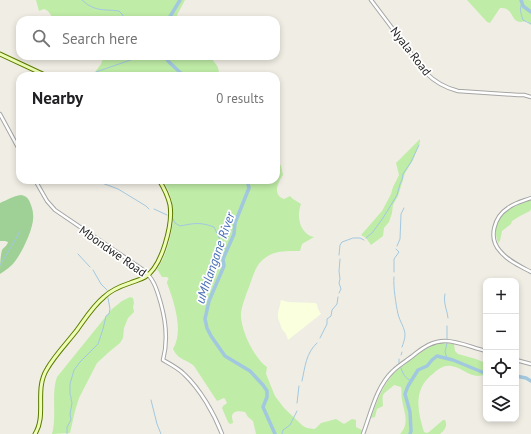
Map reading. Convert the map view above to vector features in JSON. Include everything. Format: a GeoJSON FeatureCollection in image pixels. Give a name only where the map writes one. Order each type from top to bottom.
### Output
{"type":"FeatureCollection","features":[{"type":"Feature","properties":{"kind":"main road"},"geometry":{"type":"LineString","coordinates":[[0,54],[38,72]]}},
{"type":"Feature","properties":{"kind":"main road"},"geometry":{"type":"LineString","coordinates":[[35,434],[39,424],[41,381],[51,363],[105,295],[121,286],[142,279],[148,275],[162,255],[171,209],[161,184]]}},
{"type":"Feature","properties":{"kind":"street","name":"Nyala Road"},"geometry":{"type":"LineString","coordinates":[[371,0],[426,73],[439,83],[462,92],[518,94],[531,97]]}},
{"type":"Feature","properties":{"kind":"street"},"geometry":{"type":"LineString","coordinates":[[0,114],[16,144]]}},
{"type":"Feature","properties":{"kind":"street","name":"Mbondwe Road"},"geometry":{"type":"LineString","coordinates":[[38,184],[48,203],[54,210],[144,270],[153,280],[166,322],[165,350],[163,360],[184,374],[201,394],[212,412],[222,434]]}},
{"type":"Feature","properties":{"kind":"street"},"geometry":{"type":"LineString","coordinates":[[531,198],[512,205],[503,211],[496,223],[494,235],[495,242],[500,252],[531,272]]}},
{"type":"Feature","properties":{"kind":"street"},"geometry":{"type":"LineString","coordinates":[[363,434],[378,393],[386,379],[396,368],[426,346],[435,342],[446,341],[483,351]]}},
{"type":"Feature","properties":{"kind":"street"},"geometry":{"type":"LineString","coordinates":[[519,361],[531,364]]}},
{"type":"Feature","properties":{"kind":"shaded area"},"geometry":{"type":"Polygon","coordinates":[[[281,300],[288,302],[315,303],[317,304],[321,314],[288,340],[278,318],[281,300]]]}},
{"type":"Feature","properties":{"kind":"green space"},"geometry":{"type":"Polygon","coordinates":[[[36,0],[185,0],[177,16],[51,16],[44,9],[39,11],[36,0]]]}},
{"type":"Feature","properties":{"kind":"green space"},"geometry":{"type":"Polygon","coordinates":[[[467,0],[530,0],[531,25],[527,21],[518,22],[507,9],[504,8],[500,8],[490,23],[487,22],[467,0]]]}},
{"type":"Feature","properties":{"kind":"green space"},"geometry":{"type":"Polygon","coordinates":[[[102,60],[213,60],[218,67],[219,72],[95,72],[102,60]]]}},
{"type":"Feature","properties":{"kind":"green space"},"geometry":{"type":"Polygon","coordinates":[[[420,139],[413,160],[405,173],[398,196],[393,205],[389,222],[384,228],[383,236],[371,245],[366,238],[361,235],[382,211],[391,194],[399,175],[396,163],[420,139]]]}},
{"type":"Feature","properties":{"kind":"green space"},"geometry":{"type":"Polygon","coordinates":[[[280,164],[281,166],[283,175],[280,180],[280,164]]]}},
{"type":"Feature","properties":{"kind":"green space"},"geometry":{"type":"Polygon","coordinates":[[[165,184],[278,184],[277,191],[280,197],[284,199],[290,196],[301,204],[299,214],[300,224],[305,232],[314,237],[302,244],[300,251],[282,252],[269,255],[259,264],[253,275],[245,297],[242,307],[241,320],[245,335],[257,357],[267,367],[266,374],[275,396],[284,408],[307,428],[314,429],[321,423],[336,419],[344,424],[352,419],[356,420],[356,427],[362,430],[361,434],[256,434],[253,421],[245,412],[241,411],[233,413],[233,423],[230,424],[228,422],[222,408],[227,403],[225,399],[224,398],[217,401],[194,366],[180,358],[173,349],[178,334],[177,316],[167,283],[168,278],[162,277],[157,269],[168,247],[172,228],[173,211],[169,191],[165,184]]]}},
{"type":"Feature","properties":{"kind":"green space"},"geometry":{"type":"Polygon","coordinates":[[[21,195],[29,199],[33,213],[32,225],[25,244],[16,260],[11,266],[0,274],[0,259],[2,250],[8,242],[0,241],[0,203],[21,195]]]}},
{"type":"Feature","properties":{"kind":"green space"},"geometry":{"type":"Polygon","coordinates":[[[531,200],[530,211],[512,221],[511,224],[502,231],[500,241],[498,243],[496,226],[499,219],[503,214],[515,206],[531,200]]]}},
{"type":"Feature","properties":{"kind":"green space"},"geometry":{"type":"Polygon","coordinates":[[[130,297],[133,298],[134,312],[128,318],[124,328],[123,338],[120,343],[97,363],[79,398],[70,433],[52,434],[54,420],[54,390],[57,377],[112,309],[130,297]]]}},
{"type":"Feature","properties":{"kind":"green space"},"geometry":{"type":"Polygon","coordinates":[[[441,343],[454,344],[455,351],[458,354],[483,362],[483,375],[477,376],[451,366],[446,366],[427,379],[423,385],[418,400],[424,432],[429,432],[443,420],[446,422],[446,428],[440,434],[400,434],[405,426],[406,418],[401,387],[394,385],[383,395],[383,406],[377,409],[375,417],[371,418],[378,399],[391,376],[425,350],[441,343]]]}},
{"type":"Feature","properties":{"kind":"waterway"},"geometry":{"type":"LineString","coordinates":[[82,0],[95,8],[119,11],[123,16]]}},
{"type":"Feature","properties":{"kind":"waterway","name":"uMhlangane River"},"geometry":{"type":"LineString","coordinates":[[170,16],[180,0]]}},
{"type":"Feature","properties":{"kind":"waterway"},"geometry":{"type":"LineString","coordinates":[[521,0],[523,6],[531,12]]}},
{"type":"Feature","properties":{"kind":"waterway"},"geometry":{"type":"LineString","coordinates":[[522,3],[520,9],[523,20],[531,24]]}},
{"type":"Feature","properties":{"kind":"waterway"},"geometry":{"type":"LineString","coordinates":[[96,72],[130,60]]}},
{"type":"Feature","properties":{"kind":"waterway","name":"uMhlangane River"},"geometry":{"type":"LineString","coordinates":[[167,60],[180,72]]}},
{"type":"Feature","properties":{"kind":"waterway"},"geometry":{"type":"LineString","coordinates":[[366,238],[372,233],[383,218],[397,195],[403,174],[411,162],[419,145]]}},
{"type":"Feature","properties":{"kind":"waterway"},"geometry":{"type":"LineString","coordinates":[[105,184],[118,189],[149,209]]}},
{"type":"Feature","properties":{"kind":"waterway","name":"uMhlangane River"},"geometry":{"type":"LineString","coordinates":[[248,184],[249,188],[235,223],[234,234],[223,259],[224,266],[209,301],[205,319],[211,336],[225,356],[250,371],[267,391],[267,397],[263,407],[275,434]]}},
{"type":"Feature","properties":{"kind":"waterway"},"geometry":{"type":"LineString","coordinates":[[397,246],[400,239],[401,214],[404,208]]}},
{"type":"Feature","properties":{"kind":"waterway"},"geometry":{"type":"LineString","coordinates":[[154,209],[167,215]]}},
{"type":"Feature","properties":{"kind":"waterway"},"geometry":{"type":"LineString","coordinates":[[172,217],[175,223],[180,226],[205,224],[214,227],[227,251],[226,253]]}},
{"type":"Feature","properties":{"kind":"waterway"},"geometry":{"type":"LineString","coordinates":[[0,265],[20,231]]}},
{"type":"Feature","properties":{"kind":"waterway"},"geometry":{"type":"LineString","coordinates":[[339,255],[340,245],[342,242],[353,238],[360,238],[364,240]]}},
{"type":"Feature","properties":{"kind":"waterway"},"geometry":{"type":"LineString","coordinates":[[394,272],[394,259],[399,252],[396,249]]}},
{"type":"Feature","properties":{"kind":"waterway"},"geometry":{"type":"LineString","coordinates":[[78,254],[90,267]]}},
{"type":"Feature","properties":{"kind":"waterway"},"geometry":{"type":"LineString","coordinates":[[339,293],[341,289],[339,283],[340,259]]}},
{"type":"Feature","properties":{"kind":"waterway"},"geometry":{"type":"LineString","coordinates":[[93,270],[101,284],[107,290]]}},
{"type":"Feature","properties":{"kind":"waterway"},"geometry":{"type":"LineString","coordinates":[[394,277],[397,310],[405,332],[402,347]]}},
{"type":"Feature","properties":{"kind":"waterway"},"geometry":{"type":"LineString","coordinates":[[445,294],[448,318]]}},
{"type":"Feature","properties":{"kind":"waterway"},"geometry":{"type":"LineString","coordinates":[[320,338],[327,324],[327,319],[331,316],[332,310],[337,304],[338,297]]}},
{"type":"Feature","properties":{"kind":"waterway"},"geometry":{"type":"LineString","coordinates":[[67,434],[67,427],[71,420],[70,414],[72,403],[70,384],[74,370],[98,344],[106,316],[109,314],[110,309],[108,298]]}},
{"type":"Feature","properties":{"kind":"waterway"},"geometry":{"type":"LineString","coordinates":[[447,326],[447,339]]}},
{"type":"Feature","properties":{"kind":"waterway"},"geometry":{"type":"LineString","coordinates":[[302,381],[308,356],[310,351],[317,343]]}},
{"type":"Feature","properties":{"kind":"waterway"},"geometry":{"type":"LineString","coordinates":[[447,343],[445,352],[447,358]]}},
{"type":"Feature","properties":{"kind":"waterway"},"geometry":{"type":"LineString","coordinates":[[410,434],[410,412],[405,394],[418,370],[427,366],[437,356],[453,360],[483,372]]}},
{"type":"Feature","properties":{"kind":"waterway"},"geometry":{"type":"LineString","coordinates":[[401,368],[404,376],[411,381]]}},
{"type":"Feature","properties":{"kind":"waterway"},"geometry":{"type":"LineString","coordinates":[[519,377],[531,381]]}},
{"type":"Feature","properties":{"kind":"waterway"},"geometry":{"type":"LineString","coordinates":[[297,403],[299,386]]}},
{"type":"Feature","properties":{"kind":"waterway"},"geometry":{"type":"LineString","coordinates":[[151,400],[161,434]]}},
{"type":"Feature","properties":{"kind":"waterway"},"geometry":{"type":"LineString","coordinates":[[282,434],[283,430],[290,425],[297,411]]}}]}
